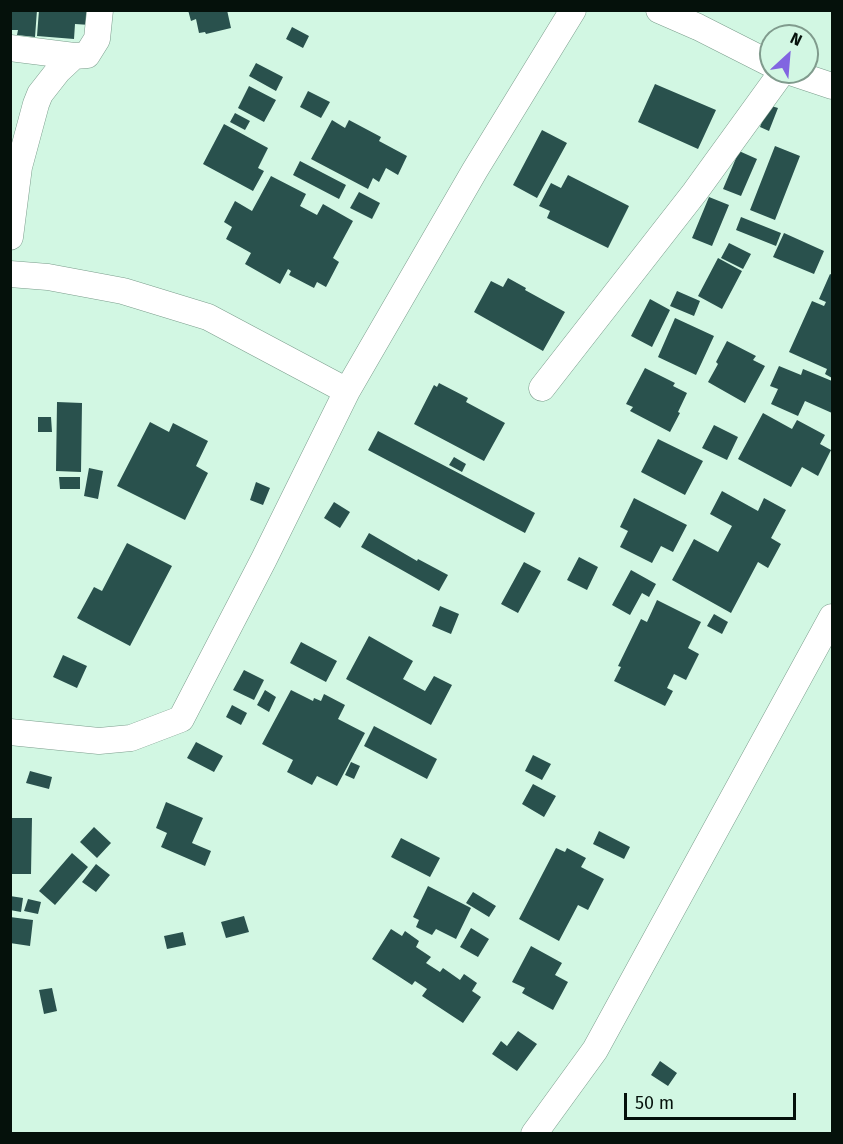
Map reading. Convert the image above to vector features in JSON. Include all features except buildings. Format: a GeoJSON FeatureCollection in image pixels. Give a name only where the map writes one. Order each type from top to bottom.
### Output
{"type":"FeatureCollection","features":[{"type":"Feature","properties":{"kind":"street"},"geometry":{"type":"LineString","coordinates":[[10,48],[74,57],[87,56],[97,39],[100,10]]}},
{"type":"Feature","properties":{"kind":"street"},"geometry":{"type":"LineString","coordinates":[[10,732],[99,741],[131,738],[181,719],[264,560],[347,391],[475,171],[573,10]]}},
{"type":"Feature","properties":{"kind":"street"},"geometry":{"type":"LineString","coordinates":[[659,10],[759,58]]}},
{"type":"Feature","properties":{"kind":"street"},"geometry":{"type":"LineString","coordinates":[[10,237],[19,166],[36,104],[40,94],[58,71],[74,57]]}},
{"type":"Feature","properties":{"kind":"street"},"geometry":{"type":"LineString","coordinates":[[542,388],[695,192],[773,84]]}},
{"type":"Feature","properties":{"kind":"street"},"geometry":{"type":"LineString","coordinates":[[10,274],[48,277],[123,291],[208,317],[347,391]]}},
{"type":"Feature","properties":{"kind":"street"},"geometry":{"type":"LineString","coordinates":[[534,1134],[595,1050],[832,617]]}}]}
